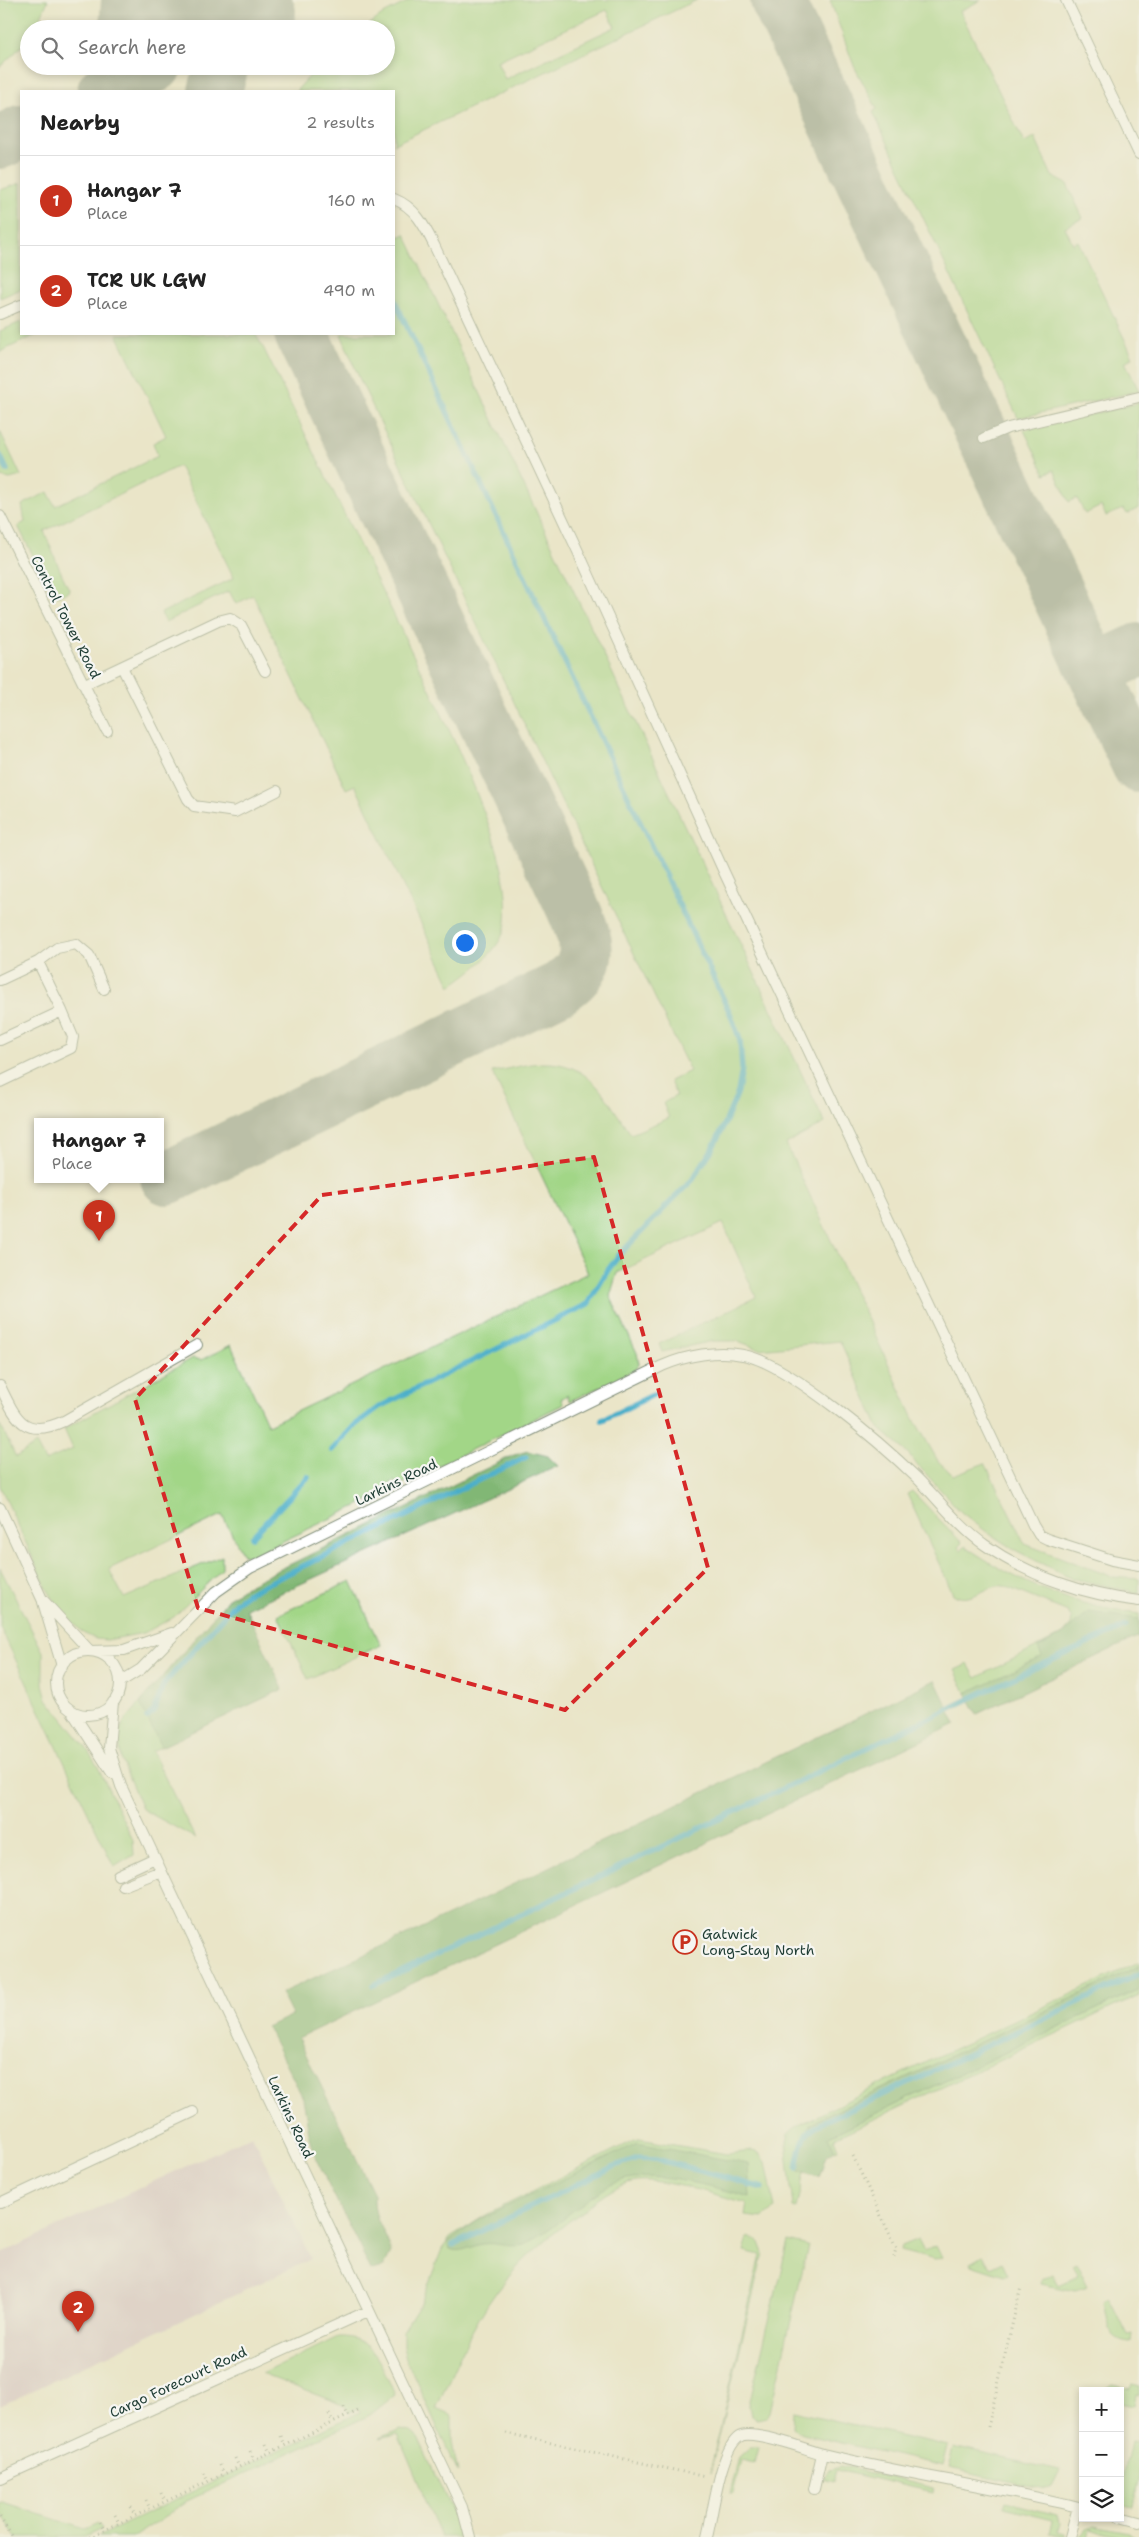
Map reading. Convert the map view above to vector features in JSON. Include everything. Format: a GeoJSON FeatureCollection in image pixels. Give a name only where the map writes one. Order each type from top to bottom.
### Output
{"type":"FeatureCollection","features":[{"type":"Feature","properties":{"kind":"lane"},"geometry":{"type":"LineString","coordinates":[[1066,0],[1139,154]]}},
{"type":"Feature","properties":{"kind":"lane"},"geometry":{"type":"LineString","coordinates":[[395,200],[409,208],[420,218],[434,245],[582,560],[724,874],[1033,1525],[1039,1534],[1047,1539],[1112,1560],[1139,1566]]}},
{"type":"Feature","properties":{"kind":"lane"},"geometry":{"type":"LineString","coordinates":[[0,314],[20,305]]}},
{"type":"Feature","properties":{"kind":"lane"},"geometry":{"type":"LineString","coordinates":[[984,438],[1008,428],[1139,397]]}},
{"type":"Feature","properties":{"kind":"lane","name":"Control Tower Road"},"geometry":{"type":"LineString","coordinates":[[0,516],[108,731]]}},
{"type":"Feature","properties":{"kind":"lane"},"geometry":{"type":"LineString","coordinates":[[85,684],[218,621],[230,618],[241,625],[264,672]]}},
{"type":"Feature","properties":{"kind":"lane"},"geometry":{"type":"LineString","coordinates":[[122,668],[188,799],[194,806],[235,812],[277,792]]}},
{"type":"Feature","properties":{"kind":"lane"},"geometry":{"type":"LineString","coordinates":[[0,980],[38,962],[57,948],[76,944],[89,955],[104,989]]}},
{"type":"Feature","properties":{"kind":"lane"},"geometry":{"type":"LineString","coordinates":[[0,1082],[71,1048],[73,1037],[38,962]]}},
{"type":"Feature","properties":{"kind":"lane"},"geometry":{"type":"LineString","coordinates":[[0,1040],[62,1011]]}},
{"type":"Feature","properties":{"kind":"lane"},"geometry":{"type":"LineString","coordinates":[[0,1386],[22,1424],[32,1428],[48,1427],[64,1421],[197,1345]]}},
{"type":"Feature","properties":{"kind":"lane","name":"Larkins Road"},"geometry":{"type":"LineString","coordinates":[[120,1682],[141,1669],[216,1592],[250,1568],[662,1366],[679,1359],[712,1354],[744,1354],[801,1383],[877,1443],[916,1477],[974,1536],[999,1554],[1068,1586],[1139,1602]]}},
{"type":"Feature","properties":{"kind":"lane"},"geometry":{"type":"LineString","coordinates":[[0,1508],[42,1599],[62,1666]]}},
{"type":"Feature","properties":{"kind":"lane"},"geometry":{"type":"LineString","coordinates":[[42,1599],[90,1651],[99,1653],[114,1664],[120,1682],[120,1689],[113,1702],[98,1713],[78,1713],[70,1708]]}},
{"type":"Feature","properties":{"kind":"lane"},"geometry":{"type":"LineString","coordinates":[[120,1786],[70,1708],[58,1694],[56,1683],[62,1666],[70,1656],[80,1652],[124,1650],[152,1642],[178,1631]]}},
{"type":"Feature","properties":{"kind":"lane","name":"Larkins Road"},"geometry":{"type":"LineString","coordinates":[[113,1702],[109,1748],[120,1786],[462,2507],[470,2537]]}},
{"type":"Feature","properties":{"kind":"lane"},"geometry":{"type":"LineString","coordinates":[[118,1875],[155,1858]]}},
{"type":"Feature","properties":{"kind":"lane"},"geometry":{"type":"LineString","coordinates":[[123,1886],[161,1871]]}},
{"type":"Feature","properties":{"kind":"lane"},"geometry":{"type":"LineString","coordinates":[[0,2203],[193,2112]]}},
{"type":"Feature","properties":{"kind":"lane","name":"Cargo Forecourt Road"},"geometry":{"type":"LineString","coordinates":[[0,2478],[368,2311]]}},
{"type":"Feature","properties":{"kind":"lane"},"geometry":{"type":"LineString","coordinates":[[707,2537],[728,2451],[742,2435],[776,2440],[822,2454],[1079,2508]]}},
{"type":"Feature","properties":{"kind":"lane"},"geometry":{"type":"LineString","coordinates":[[814,2489],[822,2454]]}},
{"type":"Feature","properties":{"kind":"lane"},"geometry":{"type":"LineString","coordinates":[[1070,2537],[1079,2511]]}},
{"type":"Feature","properties":{"kind":"lane"},"geometry":{"type":"LineString","coordinates":[[1124,2518],[1139,2522]]}},
{"type":"Feature","properties":{"kind":"path"},"geometry":{"type":"LineString","coordinates":[[853,2156],[896,2248],[894,2257]]}},
{"type":"Feature","properties":{"kind":"path"},"geometry":{"type":"LineString","coordinates":[[988,2427],[1021,2286]]}},
{"type":"Feature","properties":{"kind":"path"},"geometry":{"type":"LineString","coordinates":[[344,2407],[348,2416]]}},
{"type":"Feature","properties":{"kind":"path"},"geometry":{"type":"LineString","coordinates":[[90,2537],[358,2411]]}},
{"type":"Feature","properties":{"kind":"path"},"geometry":{"type":"LineString","coordinates":[[329,2414],[333,2423]]}},
{"type":"Feature","properties":{"kind":"path"},"geometry":{"type":"LineString","coordinates":[[506,2433],[711,2478],[709,2491],[717,2494]]}},
{"type":"Feature","properties":{"kind":"path"},"geometry":{"type":"LineString","coordinates":[[281,2436],[285,2445]]}},
{"type":"Feature","properties":{"kind":"path"},"geometry":{"type":"LineString","coordinates":[[266,2444],[270,2452]]}},
{"type":"Feature","properties":{"kind":"path"},"geometry":{"type":"LineString","coordinates":[[250,2451],[254,2460]]}},
{"type":"Feature","properties":{"kind":"path"},"geometry":{"type":"LineString","coordinates":[[235,2458],[239,2467]]}},
{"type":"Feature","properties":{"kind":"path"},"geometry":{"type":"LineString","coordinates":[[220,2466],[224,2474]]}},
{"type":"Feature","properties":{"kind":"path"},"geometry":{"type":"LineString","coordinates":[[204,2473],[208,2482]]}},
{"type":"Feature","properties":{"kind":"path"},"geometry":{"type":"LineString","coordinates":[[162,2493],[165,2502]]}},
{"type":"Feature","properties":{"kind":"path"},"geometry":{"type":"LineString","coordinates":[[146,2500],[150,2509]]}},
{"type":"Feature","properties":{"kind":"path"},"geometry":{"type":"LineString","coordinates":[[131,2507],[135,2516]]}},
{"type":"Feature","properties":{"kind":"path"},"geometry":{"type":"LineString","coordinates":[[115,2515],[120,2523]]}},
{"type":"Feature","properties":{"kind":"path"},"geometry":{"type":"LineString","coordinates":[[0,2518],[12,2537]]}},
{"type":"Feature","properties":{"kind":"path"},"geometry":{"type":"LineString","coordinates":[[100,2522],[104,2530]]}},
{"type":"Feature","properties":{"kind":"highlighted area"},"geometry":{"type":"Polygon","coordinates":[[[594,1157],[708,1568],[565,1710],[198,1608],[135,1399],[322,1195],[594,1157]]]}},
{"type":"Feature","properties":{"kind":"shaded area"},"geometry":{"type":"Polygon","coordinates":[[[252,2135],[311,2259],[0,2406],[0,2254],[252,2135]]]}},
{"type":"Feature","properties":{"kind":"green space"},"geometry":{"type":"Polygon","coordinates":[[[0,0],[48,0],[40,20],[20,20],[20,48],[0,67],[0,0]]]}},
{"type":"Feature","properties":{"kind":"green space"},"geometry":{"type":"Polygon","coordinates":[[[411,0],[697,0],[395,144],[395,90],[297,90],[311,75],[395,75],[395,20],[375,20],[411,0]],[[607,10],[497,61],[505,79],[615,27],[607,10]]]}},
{"type":"Feature","properties":{"kind":"green space"},"geometry":{"type":"Polygon","coordinates":[[[830,0],[981,0],[960,11],[1024,143],[1035,138],[1052,176],[1067,184],[1083,218],[1065,227],[1073,244],[1078,241],[1133,357],[1125,362],[1139,391],[1018,418],[873,112],[877,109],[854,66],[830,0]]]}},
{"type":"Feature","properties":{"kind":"green space"},"geometry":{"type":"Polygon","coordinates":[[[20,183],[20,289],[0,298],[0,190],[20,183]]]}},
{"type":"Feature","properties":{"kind":"green space"},"geometry":{"type":"Polygon","coordinates":[[[395,229],[399,237],[405,234],[825,1123],[786,1144],[914,1419],[938,1461],[953,1475],[985,1463],[1025,1544],[1113,1577],[1139,1579],[1139,1593],[1070,1578],[1015,1550],[988,1533],[961,1512],[903,1449],[879,1428],[840,1341],[759,1349],[738,1341],[713,1341],[662,1352],[659,1344],[756,1297],[723,1223],[617,1273],[610,1296],[637,1353],[639,1364],[634,1371],[570,1401],[567,1395],[561,1399],[564,1404],[398,1486],[394,1481],[389,1484],[392,1489],[254,1555],[245,1556],[242,1553],[222,1515],[109,1569],[124,1598],[222,1556],[222,1569],[174,1617],[144,1633],[107,1640],[96,1639],[83,1633],[57,1605],[46,1587],[0,1486],[0,1424],[16,1457],[36,1444],[45,1461],[73,1449],[64,1429],[193,1358],[201,1360],[231,1345],[268,1425],[588,1273],[492,1072],[542,1063],[559,1064],[573,1068],[596,1085],[631,1134],[669,1118],[663,1103],[676,1096],[670,1081],[690,1071],[361,382],[341,335],[395,335],[395,229]]]}},
{"type":"Feature","properties":{"kind":"green space"},"geometry":{"type":"Polygon","coordinates":[[[20,322],[20,335],[36,335],[0,352],[0,331],[20,322]]]}},
{"type":"Feature","properties":{"kind":"green space"},"geometry":{"type":"Polygon","coordinates":[[[117,335],[256,335],[444,719],[473,784],[497,852],[505,886],[506,922],[504,932],[493,951],[468,974],[451,986],[355,785],[346,789],[253,595],[236,604],[229,591],[165,622],[161,613],[234,578],[179,466],[44,531],[70,591],[58,596],[53,595],[18,526],[25,522],[22,505],[48,492],[55,506],[158,456],[153,443],[166,436],[117,335]]]}},
{"type":"Feature","properties":{"kind":"green space"},"geometry":{"type":"Polygon","coordinates":[[[1139,403],[1139,508],[1127,514],[1124,509],[1106,516],[1101,506],[1085,514],[1077,498],[1069,502],[1054,470],[1045,474],[1024,430],[1139,403]]]}},
{"type":"Feature","properties":{"kind":"green space"},"geometry":{"type":"Polygon","coordinates":[[[0,431],[21,476],[10,479],[0,477],[0,431]]]}},
{"type":"Feature","properties":{"kind":"green space"},"geometry":{"type":"Polygon","coordinates":[[[528,1451],[548,1456],[558,1466],[246,1609],[283,1689],[161,1747],[140,1703],[230,1597],[248,1585],[514,1455],[528,1451]]]}},
{"type":"Feature","properties":{"kind":"green space"},"geometry":{"type":"Polygon","coordinates":[[[912,1491],[962,1543],[958,1547],[961,1550],[965,1546],[1006,1572],[1070,1599],[1139,1614],[1139,1636],[977,1714],[955,1670],[968,1664],[976,1678],[1063,1634],[1071,1625],[1072,1619],[1068,1612],[1004,1586],[991,1588],[966,1597],[959,1597],[953,1594],[907,1494],[912,1491]]]}},
{"type":"Feature","properties":{"kind":"green space"},"geometry":{"type":"Polygon","coordinates":[[[0,1568],[43,1652],[43,1684],[47,1699],[85,1746],[98,1767],[133,1840],[134,1855],[114,1867],[0,1627],[0,1568]]]}},
{"type":"Feature","properties":{"kind":"green space"},"geometry":{"type":"Polygon","coordinates":[[[351,1581],[381,1645],[308,1679],[278,1615],[351,1581]]]}},
{"type":"Feature","properties":{"kind":"green space"},"geometry":{"type":"Polygon","coordinates":[[[230,1597],[283,1689],[152,1751],[195,1838],[142,1809],[121,1759],[119,1733],[123,1723],[230,1597]]]}},
{"type":"Feature","properties":{"kind":"green space"},"geometry":{"type":"Polygon","coordinates":[[[1089,1612],[1139,1619],[1139,1636],[977,1714],[966,1693],[1042,1657],[1038,1648],[1063,1634],[1089,1612]]]}},
{"type":"Feature","properties":{"kind":"green space"},"geometry":{"type":"Polygon","coordinates":[[[935,1680],[956,1724],[298,2038],[374,2195],[374,2205],[378,2220],[387,2238],[391,2253],[384,2267],[371,2270],[316,2159],[309,2134],[303,2098],[267,2027],[292,2015],[281,1993],[435,1922],[935,1680]]]}},
{"type":"Feature","properties":{"kind":"green space"},"geometry":{"type":"Polygon","coordinates":[[[1139,1962],[1139,1966],[811,2123],[800,2172],[804,2173],[796,2208],[793,2207],[786,2142],[788,2134],[797,2126],[888,2080],[1139,1962]]]}},
{"type":"Feature","properties":{"kind":"green space"},"geometry":{"type":"Polygon","coordinates":[[[1139,1966],[1139,1989],[829,2136],[835,2150],[826,2156],[819,2177],[800,2172],[797,2168],[802,2143],[811,2123],[1139,1966]]]}},
{"type":"Feature","properties":{"kind":"green space"},"geometry":{"type":"Polygon","coordinates":[[[1139,1989],[1139,1995],[834,2138],[838,2149],[835,2150],[829,2136],[1139,1989]]]}},
{"type":"Feature","properties":{"kind":"green space"},"geometry":{"type":"Polygon","coordinates":[[[639,2139],[727,2154],[752,2151],[759,2153],[766,2162],[775,2209],[763,2218],[745,2216],[747,2203],[660,2182],[636,2181],[606,2194],[557,2231],[516,2269],[488,2304],[464,2348],[436,2409],[452,2416],[452,2441],[458,2473],[406,2358],[403,2346],[403,2331],[421,2303],[442,2249],[450,2238],[486,2215],[639,2139]]]}},
{"type":"Feature","properties":{"kind":"green space"},"geometry":{"type":"Polygon","coordinates":[[[637,2143],[748,2164],[750,2197],[680,2180],[642,2177],[626,2179],[612,2184],[589,2198],[546,2231],[523,2245],[487,2244],[458,2251],[450,2249],[447,2243],[477,2221],[637,2143]]]}},
{"type":"Feature","properties":{"kind":"green space"},"geometry":{"type":"Polygon","coordinates":[[[748,2237],[758,2240],[763,2253],[710,2473],[760,2255],[744,2251],[748,2237]]]}},
{"type":"Feature","properties":{"kind":"green space"},"geometry":{"type":"Polygon","coordinates":[[[918,2239],[924,2251],[936,2245],[942,2257],[935,2260],[900,2251],[901,2246],[918,2239]]]}},
{"type":"Feature","properties":{"kind":"green space"},"geometry":{"type":"Polygon","coordinates":[[[788,2241],[808,2246],[770,2412],[767,2417],[757,2419],[751,2416],[749,2405],[788,2241]]]}},
{"type":"Feature","properties":{"kind":"green space"},"geometry":{"type":"Polygon","coordinates":[[[984,2256],[990,2268],[1002,2262],[1008,2274],[1004,2276],[971,2265],[970,2263],[984,2256]]]}},
{"type":"Feature","properties":{"kind":"green space"},"geometry":{"type":"Polygon","coordinates":[[[1076,2263],[1088,2287],[1075,2291],[1041,2284],[1042,2279],[1053,2274],[1059,2285],[1078,2276],[1072,2265],[1076,2263]]]}},
{"type":"Feature","properties":{"kind":"green space"},"geometry":{"type":"Polygon","coordinates":[[[1108,2296],[1127,2335],[1132,2334],[1131,2342],[1123,2341],[1112,2334],[1107,2322],[1103,2301],[1108,2296]]]}},
{"type":"Feature","properties":{"kind":"green space"},"geometry":{"type":"Polygon","coordinates":[[[338,2337],[360,2341],[368,2347],[381,2364],[395,2395],[370,2415],[187,2501],[134,2537],[98,2537],[360,2412],[358,2408],[349,2413],[346,2406],[262,2374],[338,2337]]]}},
{"type":"Feature","properties":{"kind":"green space"},"geometry":{"type":"Polygon","coordinates":[[[1131,2384],[1139,2386],[1139,2395],[1136,2394],[1134,2405],[1124,2403],[1124,2388],[1129,2389],[1131,2384]]]}},
{"type":"Feature","properties":{"kind":"green space"},"geometry":{"type":"Polygon","coordinates":[[[793,2411],[948,2446],[943,2466],[802,2434],[792,2427],[793,2411]]]}},
{"type":"Feature","properties":{"kind":"green space"},"geometry":{"type":"Polygon","coordinates":[[[400,2429],[410,2431],[418,2438],[456,2519],[459,2537],[441,2537],[398,2434],[380,2438],[400,2429]]]}},
{"type":"Feature","properties":{"kind":"green space"},"geometry":{"type":"Polygon","coordinates":[[[1131,2442],[1139,2443],[1139,2480],[1134,2508],[1124,2506],[1124,2474],[1131,2442]]]}},
{"type":"Feature","properties":{"kind":"green space"},"geometry":{"type":"Polygon","coordinates":[[[750,2447],[758,2447],[754,2463],[741,2460],[733,2494],[730,2494],[739,2457],[750,2447]]]}},
{"type":"Feature","properties":{"kind":"green space"},"geometry":{"type":"Polygon","coordinates":[[[954,2447],[1060,2471],[1052,2487],[1045,2489],[949,2468],[954,2447]]]}},
{"type":"Feature","properties":{"kind":"green space"},"geometry":{"type":"Polygon","coordinates":[[[841,2466],[934,2488],[933,2492],[836,2470],[833,2482],[822,2479],[829,2469],[841,2466]]]}},
{"type":"Feature","properties":{"kind":"green space"},"geometry":{"type":"Polygon","coordinates":[[[3,2502],[84,2529],[98,2523],[102,2529],[85,2537],[16,2537],[0,2513],[0,2503],[3,2502]]]}},
{"type":"Feature","properties":{"kind":"green space"},"geometry":{"type":"Polygon","coordinates":[[[1006,2502],[1058,2515],[1060,2523],[1058,2531],[1065,2533],[1065,2536],[1050,2533],[1053,2520],[1004,2508],[1006,2502]]]}},
{"type":"Feature","properties":{"kind":"green space"},"geometry":{"type":"Polygon","coordinates":[[[1095,2525],[1128,2532],[1136,2537],[1125,2537],[1090,2528],[1088,2537],[1079,2537],[1086,2528],[1095,2525]]]}},
{"type":"Feature","properties":{"kind":"waterway"},"geometry":{"type":"LineString","coordinates":[[332,1450],[354,1426],[379,1407],[588,1304],[620,1254],[692,1180],[723,1128],[738,1092],[742,1069],[740,1040],[730,1013],[395,301]]}},
{"type":"Feature","properties":{"kind":"waterway"},"geometry":{"type":"LineString","coordinates":[[0,455],[7,470]]}},
{"type":"Feature","properties":{"kind":"waterway"},"geometry":{"type":"LineString","coordinates":[[602,1420],[655,1394]]}},
{"type":"Feature","properties":{"kind":"waterway"},"geometry":{"type":"LineString","coordinates":[[147,1718],[154,1711],[164,1684],[236,1602],[250,1592],[526,1457]]}},
{"type":"Feature","properties":{"kind":"waterway"},"geometry":{"type":"LineString","coordinates":[[252,1537],[308,1477]]}},
{"type":"Feature","properties":{"kind":"waterway"},"geometry":{"type":"LineString","coordinates":[[374,1985],[992,1688],[1126,1626]]}},
{"type":"Feature","properties":{"kind":"waterway"},"geometry":{"type":"LineString","coordinates":[[797,2168],[804,2140],[814,2127],[1139,1974]]}},
{"type":"Feature","properties":{"kind":"waterway"},"geometry":{"type":"LineString","coordinates":[[453,2245],[615,2166],[638,2158],[656,2159],[763,2188]]}},
{"type":"Feature","properties":{"kind":"taxiway"},"geometry":{"type":"LineString","coordinates":[[127,20],[128,0]]}},
{"type":"Feature","properties":{"kind":"taxiway"},"geometry":{"type":"LineString","coordinates":[[165,0],[190,10],[216,15],[269,12]]}},
{"type":"Feature","properties":{"kind":"taxiway"},"geometry":{"type":"LineString","coordinates":[[777,0],[1139,766]]}},
{"type":"Feature","properties":{"kind":"taxiway"},"geometry":{"type":"LineString","coordinates":[[106,90],[137,75]]}},
{"type":"Feature","properties":{"kind":"taxiway"},"geometry":{"type":"LineString","coordinates":[[215,90],[219,75]]}},
{"type":"Feature","properties":{"kind":"taxiway"},"geometry":{"type":"LineString","coordinates":[[0,142],[20,132]]}},
{"type":"Feature","properties":{"kind":"taxiway"},"geometry":{"type":"LineString","coordinates":[[167,1178],[560,988],[572,979],[579,970],[586,952],[585,942],[573,908],[301,335]]}},
{"type":"Feature","properties":{"kind":"taxiway"},"geometry":{"type":"LineString","coordinates":[[1094,671],[1139,650]]}},
{"type":"Feature","properties":{"kind":"place","name":"Hangar 7"},"geometry":{"type":"Point","coordinates":[99,1241]}},
{"type":"Feature","properties":{"kind":"place","name":"Gatwick Long-Stay North"},"geometry":{"type":"Point","coordinates":[685,1942]}},
{"type":"Feature","properties":{"kind":"place","name":"TCR UK LGW"},"geometry":{"type":"Point","coordinates":[78,2332]}}]}
